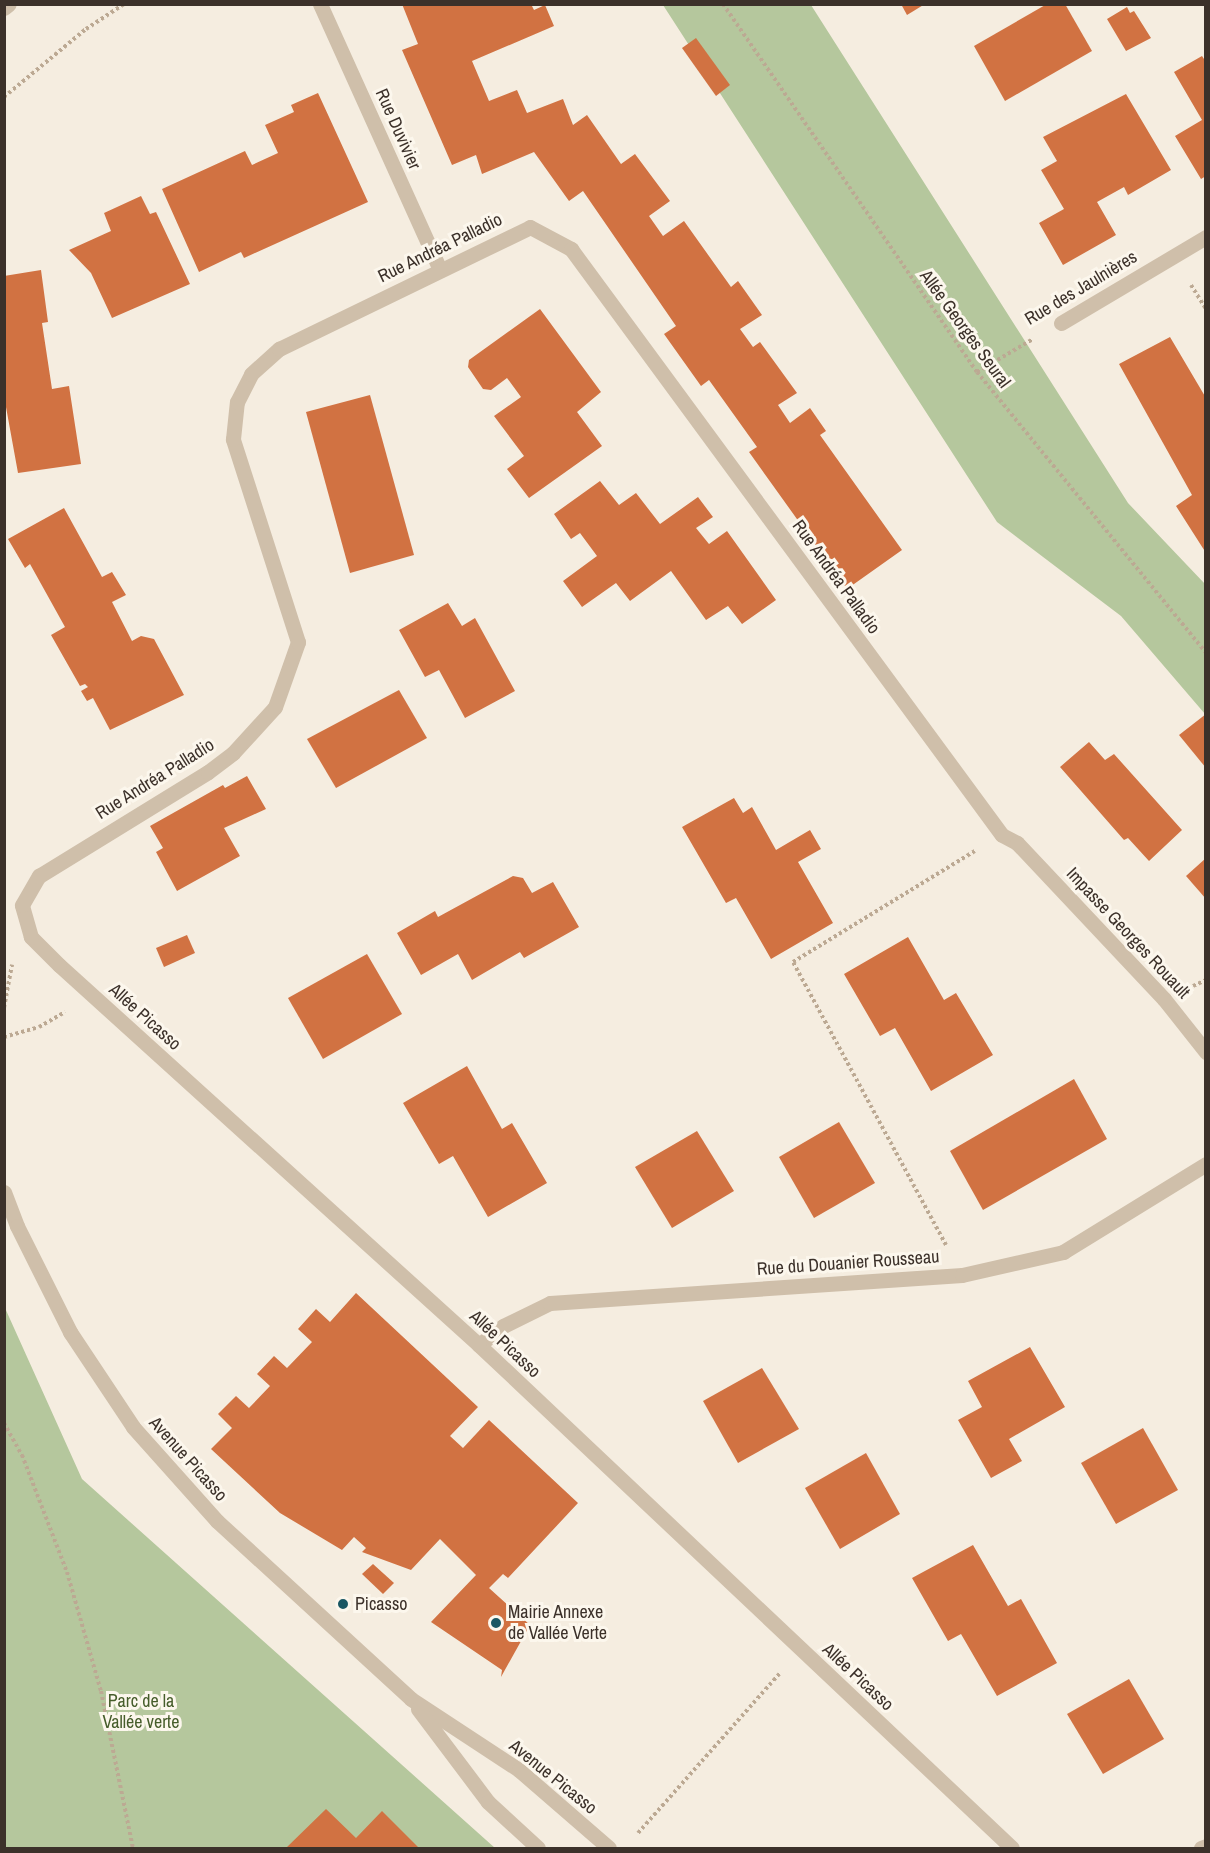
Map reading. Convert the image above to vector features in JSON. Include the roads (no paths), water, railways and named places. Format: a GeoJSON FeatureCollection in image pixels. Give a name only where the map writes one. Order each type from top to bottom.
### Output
{"type":"FeatureCollection","features":[{"type":"Feature","properties":{"kind":"street"},"geometry":{"type":"LineString","coordinates":[[4,8],[9,4]]}},
{"type":"Feature","properties":{"kind":"street","name":"Rue Duvivier"},"geometry":{"type":"LineString","coordinates":[[320,4],[440,270]]}},
{"type":"Feature","properties":{"kind":"street","name":"Rue Andréa Palladio"},"geometry":{"type":"LineString","coordinates":[[30,938],[22,905],[39,876],[58,862],[208,772],[233,753],[275,707],[298,642],[233,439],[237,402],[251,374],[279,348],[530,227],[571,249],[1002,835],[1017,843]]}},
{"type":"Feature","properties":{"kind":"street","name":"Rue des Jaulnières"},"geometry":{"type":"LineString","coordinates":[[1061,323],[1206,237]]}},
{"type":"Feature","properties":{"kind":"street","name":"Impasse Georges Rouault"},"geometry":{"type":"LineString","coordinates":[[1017,843],[1164,999],[1206,1052]]}},
{"type":"Feature","properties":{"kind":"street","name":"Allée Picasso"},"geometry":{"type":"LineString","coordinates":[[30,938],[479,1345],[1012,1848]]}},
{"type":"Feature","properties":{"kind":"street","name":"Rue du Douanier Rousseau"},"geometry":{"type":"LineString","coordinates":[[479,1345],[504,1326],[550,1303],[962,1275],[1063,1252],[1206,1164]]}},
{"type":"Feature","properties":{"kind":"street","name":"Avenue Picasso"},"geometry":{"type":"LineString","coordinates":[[4,1192],[17,1226],[70,1332],[133,1427],[217,1521],[411,1700],[519,1770],[609,1848]]}},
{"type":"Feature","properties":{"kind":"street","name":"Avenue Picasso"},"geometry":{"type":"LineString","coordinates":[[411,1700],[488,1802],[538,1848]]}},
{"type":"Feature","properties":{"kind":"street"},"geometry":{"type":"LineString","coordinates":[[1201,1848],[1206,1846]]}},
{"type":"Feature","properties":{"kind":"place","name":"Picasso"},"geometry":{"type":"Point","coordinates":[343,1604]}},
{"type":"Feature","properties":{"kind":"place","name":"Mairie Annexe de Vallée Verte"},"geometry":{"type":"Point","coordinates":[496,1623]}},
{"type":"Feature","properties":{"kind":"park label","name":"Parc de la Vallée verte"},"geometry":{"type":"Point","coordinates":[141,1712]}}]}
